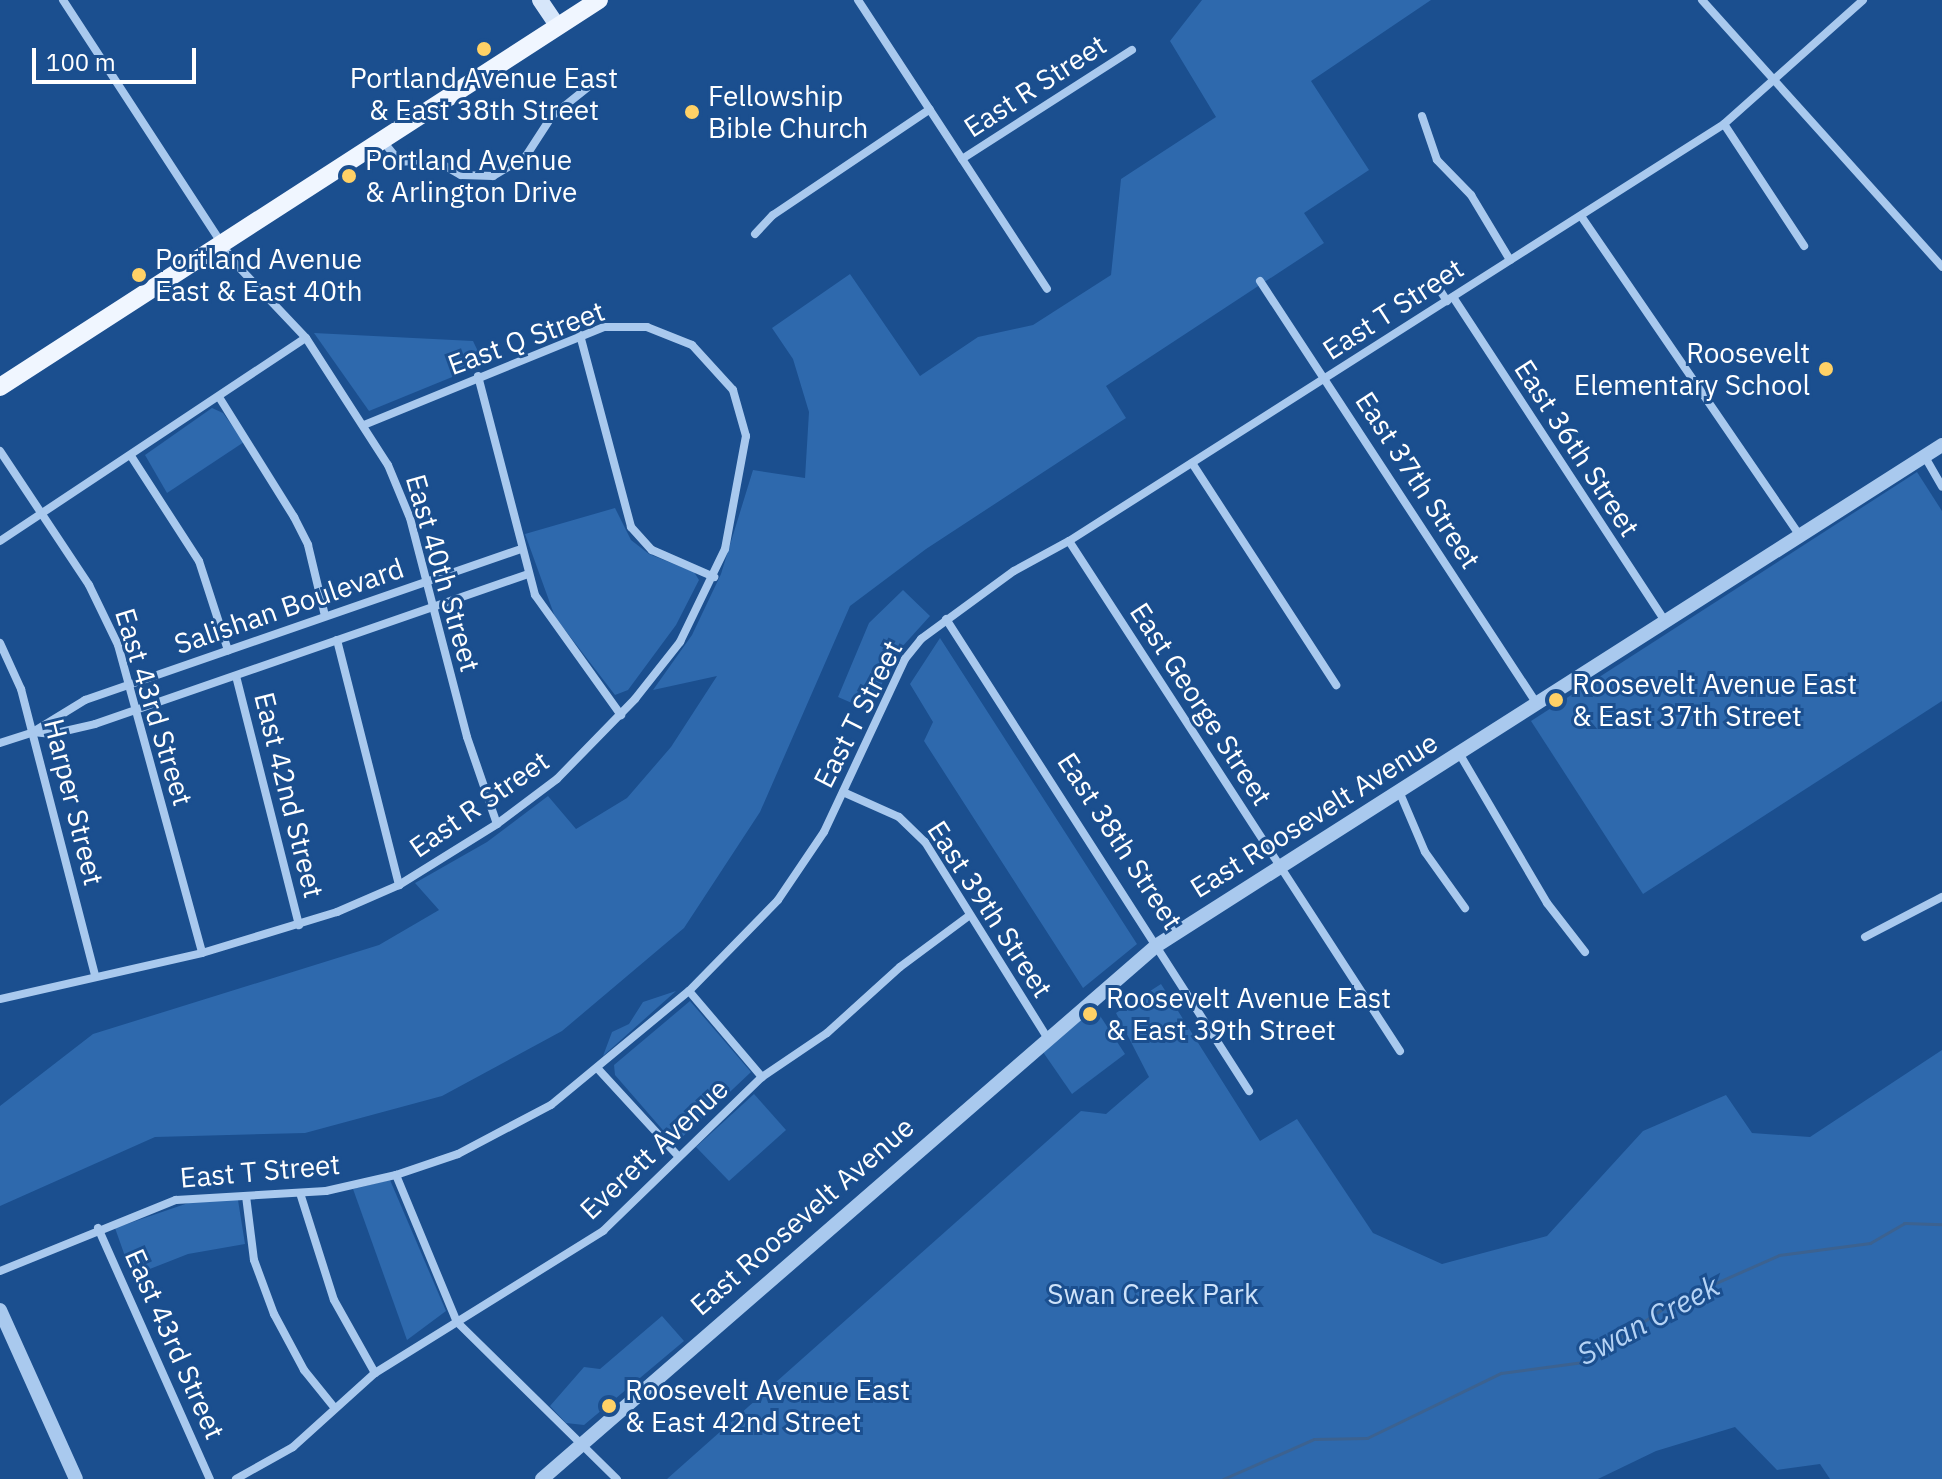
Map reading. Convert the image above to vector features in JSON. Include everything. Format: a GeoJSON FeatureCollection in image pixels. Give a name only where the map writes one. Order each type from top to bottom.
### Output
{"type":"FeatureCollection","features":[{"type":"Feature","properties":{"kind":"main road"},"geometry":{"type":"LineString","coordinates":[[540,0],[558,27]]}},
{"type":"Feature","properties":{"kind":"main road"},"geometry":{"type":"LineString","coordinates":[[0,387],[599,0]]}},
{"type":"Feature","properties":{"kind":"street","name":"East 40th Street"},"geometry":{"type":"LineString","coordinates":[[63,0],[221,244],[248,280],[306,338],[364,425],[400,490],[424,583],[497,824]]}},
{"type":"Feature","properties":{"kind":"street"},"geometry":{"type":"LineString","coordinates":[[858,0],[1047,289]]}},
{"type":"Feature","properties":{"kind":"street"},"geometry":{"type":"LineString","coordinates":[[1702,0],[1942,267]]}},
{"type":"Feature","properties":{"kind":"street","name":"East T Street"},"geometry":{"type":"LineString","coordinates":[[0,1271],[98,1228],[176,1200],[300,1193],[396,1175],[498,1136],[599,1070],[689,991],[794,880],[843,792],[905,659],[946,619],[1014,571],[1069,541],[1724,124],[1863,0]]}},
{"type":"Feature","properties":{"kind":"street","name":"East R Street"},"geometry":{"type":"LineString","coordinates":[[962,159],[1132,50]]}},
{"type":"Feature","properties":{"kind":"street"},"geometry":{"type":"LineString","coordinates":[[382,140],[400,162],[433,159],[461,175],[493,176],[526,156],[552,116],[593,83]]}},
{"type":"Feature","properties":{"kind":"street"},"geometry":{"type":"LineString","coordinates":[[755,234],[773,215],[930,109]]}},
{"type":"Feature","properties":{"kind":"street"},"geometry":{"type":"LineString","coordinates":[[1422,116],[1437,160],[1471,195],[1510,260]]}},
{"type":"Feature","properties":{"kind":"street"},"geometry":{"type":"LineString","coordinates":[[1724,124],[1804,246]]}},
{"type":"Feature","properties":{"kind":"street"},"geometry":{"type":"LineString","coordinates":[[1581,216],[1800,536]]}},
{"type":"Feature","properties":{"kind":"street","name":"East 37th Street"},"geometry":{"type":"LineString","coordinates":[[1260,281],[1537,704]]}},
{"type":"Feature","properties":{"kind":"street","name":"East 36th Street"},"geometry":{"type":"LineString","coordinates":[[1434,281],[1450,299],[1666,622]]}},
{"type":"Feature","properties":{"kind":"street","name":"East Q Street"},"geometry":{"type":"LineString","coordinates":[[364,425],[580,335],[631,325],[676,336],[709,358],[733,390]]}},
{"type":"Feature","properties":{"kind":"street"},"geometry":{"type":"LineString","coordinates":[[580,335],[631,527],[652,550],[714,577]]}},
{"type":"Feature","properties":{"kind":"street"},"geometry":{"type":"LineString","coordinates":[[0,541],[306,338]]}},
{"type":"Feature","properties":{"kind":"street"},"geometry":{"type":"LineString","coordinates":[[478,376],[527,574],[546,618],[621,715]]}},
{"type":"Feature","properties":{"kind":"street","name":"East R Street"},"geometry":{"type":"LineString","coordinates":[[0,999],[202,953],[299,925],[399,885],[497,824],[557,779],[621,715],[680,642],[714,577],[744,466],[746,436],[733,390]]}},
{"type":"Feature","properties":{"kind":"street"},"geometry":{"type":"LineString","coordinates":[[219,397],[294,517],[308,545],[325,616]]}},
{"type":"Feature","properties":{"kind":"street","name":"East Roosevelt Avenue"},"geometry":{"type":"LineString","coordinates":[[542,1479],[1156,946],[1942,445]]}},
{"type":"Feature","properties":{"kind":"street","name":"East 43rd Street"},"geometry":{"type":"LineString","coordinates":[[0,451],[104,612],[130,684],[202,953]]}},
{"type":"Feature","properties":{"kind":"street"},"geometry":{"type":"LineString","coordinates":[[131,456],[199,561],[228,650]]}},
{"type":"Feature","properties":{"kind":"street"},"geometry":{"type":"LineString","coordinates":[[1925,457],[1942,486]]}},
{"type":"Feature","properties":{"kind":"street"},"geometry":{"type":"LineString","coordinates":[[1192,463],[1336,685]]}},
{"type":"Feature","properties":{"kind":"street","name":"East George Street"},"geometry":{"type":"LineString","coordinates":[[1069,541],[1400,1051]]}},
{"type":"Feature","properties":{"kind":"street","name":"Salishan Boulevard"},"geometry":{"type":"LineString","coordinates":[[33,732],[58,713],[130,684],[520,549]]}},
{"type":"Feature","properties":{"kind":"street","name":"Salishan Boulevard"},"geometry":{"type":"LineString","coordinates":[[0,743],[33,732],[82,727],[527,574]]}},
{"type":"Feature","properties":{"kind":"street","name":"East 38th Street"},"geometry":{"type":"LineString","coordinates":[[946,619],[1249,1091]]}},
{"type":"Feature","properties":{"kind":"street"},"geometry":{"type":"LineString","coordinates":[[337,640],[399,885]]}},
{"type":"Feature","properties":{"kind":"street","name":"Harper Street"},"geometry":{"type":"LineString","coordinates":[[0,643],[33,732],[95,976]]}},
{"type":"Feature","properties":{"kind":"street","name":"East 42nd Street"},"geometry":{"type":"LineString","coordinates":[[236,676],[299,925]]}},
{"type":"Feature","properties":{"kind":"street"},"geometry":{"type":"LineString","coordinates":[[1459,753],[1547,903],[1585,952]]}},
{"type":"Feature","properties":{"kind":"street"},"geometry":{"type":"LineString","coordinates":[[1399,791],[1425,852],[1465,908]]}},
{"type":"Feature","properties":{"kind":"street","name":"East 39th Street"},"geometry":{"type":"LineString","coordinates":[[843,792],[883,807],[913,828],[1048,1039]]}},
{"type":"Feature","properties":{"kind":"street"},"geometry":{"type":"LineString","coordinates":[[1865,937],[1942,897]]}},
{"type":"Feature","properties":{"kind":"street","name":"Everett Avenue"},"geometry":{"type":"LineString","coordinates":[[236,1479],[293,1447],[333,1406],[375,1373],[603,1231],[762,1077],[827,1033],[900,967],[970,915]]}},
{"type":"Feature","properties":{"kind":"street"},"geometry":{"type":"LineString","coordinates":[[689,991],[762,1077]]}},
{"type":"Feature","properties":{"kind":"street"},"geometry":{"type":"LineString","coordinates":[[599,1070],[678,1156]]}},
{"type":"Feature","properties":{"kind":"street"},"geometry":{"type":"LineString","coordinates":[[396,1175],[457,1322],[617,1479]]}},
{"type":"Feature","properties":{"kind":"street"},"geometry":{"type":"LineString","coordinates":[[300,1193],[334,1300],[375,1373]]}},
{"type":"Feature","properties":{"kind":"street"},"geometry":{"type":"LineString","coordinates":[[246,1196],[254,1260],[274,1314],[304,1370],[333,1406]]}},
{"type":"Feature","properties":{"kind":"street","name":"East 43rd Street"},"geometry":{"type":"LineString","coordinates":[[98,1228],[210,1479]]}},
{"type":"Feature","properties":{"kind":"street"},"geometry":{"type":"LineString","coordinates":[[0,1310],[76,1479]]}},
{"type":"Feature","properties":{"kind":"green space"},"geometry":{"type":"Polygon","coordinates":[[[1202,0],[1431,0],[1311,81],[1369,170],[1304,213],[1324,243],[1106,386],[1126,418],[926,549],[850,606],[760,812],[684,928],[562,1031],[442,1096],[305,1133],[155,1137],[0,1206],[0,1106],[93,1034],[379,945],[439,910],[415,883],[487,842],[548,796],[576,829],[627,798],[671,747],[717,676],[653,690],[692,635],[721,574],[753,470],[805,478],[809,412],[793,359],[772,328],[850,274],[920,376],[978,337],[1033,325],[1111,275],[1121,179],[1216,117],[1170,41],[1202,0]]]}},
{"type":"Feature","properties":{"kind":"green space"},"geometry":{"type":"Polygon","coordinates":[[[314,333],[473,341],[484,364],[369,411],[314,333]]]}},
{"type":"Feature","properties":{"kind":"green space"},"geometry":{"type":"Polygon","coordinates":[[[212,408],[223,413],[244,442],[167,493],[145,455],[212,408]]]}},
{"type":"Feature","properties":{"kind":"green space"},"geometry":{"type":"Polygon","coordinates":[[[1917,472],[1942,511],[1942,701],[1643,894],[1531,721],[1917,472]]]}},
{"type":"Feature","properties":{"kind":"green space"},"geometry":{"type":"Polygon","coordinates":[[[615,508],[631,540],[649,554],[694,572],[699,580],[676,625],[628,690],[615,695],[555,617],[525,534],[615,508]]]}},
{"type":"Feature","properties":{"kind":"green space"},"geometry":{"type":"Polygon","coordinates":[[[903,590],[930,616],[901,648],[868,710],[838,697],[869,623],[903,590]]]}},
{"type":"Feature","properties":{"kind":"green space"},"geometry":{"type":"Polygon","coordinates":[[[940,638],[1137,944],[1083,988],[924,741],[933,722],[910,684],[940,638]]]}},
{"type":"Feature","properties":{"kind":"green space","name":"Swan Creek Park"},"geometry":{"type":"Polygon","coordinates":[[[1161,984],[1260,1141],[1297,1119],[1373,1233],[1442,1264],[1547,1236],[1643,1131],[1726,1095],[1752,1133],[1810,1137],[1942,1050],[1942,1479],[1830,1479],[1820,1464],[1777,1470],[1735,1427],[1656,1451],[1598,1479],[667,1479],[1081,1111],[1106,1114],[1149,1077],[1116,1013],[1161,984]]]}},
{"type":"Feature","properties":{"kind":"green space"},"geometry":{"type":"Polygon","coordinates":[[[676,991],[603,1056],[612,1032],[629,1024],[643,1002],[676,991]]]}},
{"type":"Feature","properties":{"kind":"green space"},"geometry":{"type":"Polygon","coordinates":[[[690,1001],[751,1072],[678,1141],[668,1136],[615,1075],[614,1065],[690,1001]]]}},
{"type":"Feature","properties":{"kind":"green space"},"geometry":{"type":"Polygon","coordinates":[[[1095,1008],[1125,1054],[1072,1094],[1043,1052],[1095,1008]]]}},
{"type":"Feature","properties":{"kind":"green space"},"geometry":{"type":"Polygon","coordinates":[[[754,1094],[786,1130],[729,1181],[696,1147],[754,1094]]]}},
{"type":"Feature","properties":{"kind":"green space"},"geometry":{"type":"Polygon","coordinates":[[[390,1180],[446,1311],[407,1340],[353,1189],[390,1180]]]}},
{"type":"Feature","properties":{"kind":"green space"},"geometry":{"type":"Polygon","coordinates":[[[200,1199],[238,1200],[245,1244],[188,1254],[132,1276],[115,1228],[200,1199]]]}},
{"type":"Feature","properties":{"kind":"green space"},"geometry":{"type":"Polygon","coordinates":[[[662,1316],[684,1341],[584,1425],[566,1423],[550,1406],[584,1367],[600,1369],[662,1316]]]}},
{"type":"Feature","properties":{"kind":"waterway","name":"Swan Creek"},"geometry":{"type":"LineString","coordinates":[[1223,1479],[1314,1439],[1367,1438],[1501,1373],[1583,1362],[1673,1302],[1779,1255],[1870,1243],[1904,1223],[1942,1224]]}},
{"type":"Feature","properties":{"kind":"place","name":"Portland Avenue East & East 38th Street"},"geometry":{"type":"Point","coordinates":[484,49]}},
{"type":"Feature","properties":{"kind":"place","name":"Fellowship Bible Church"},"geometry":{"type":"Point","coordinates":[692,112]}},
{"type":"Feature","properties":{"kind":"place","name":"Portland Avenue & Arlington Drive"},"geometry":{"type":"Point","coordinates":[349,176]}},
{"type":"Feature","properties":{"kind":"place","name":"Portland Avenue East & East 40th"},"geometry":{"type":"Point","coordinates":[139,275]}},
{"type":"Feature","properties":{"kind":"place","name":"Roosevelt Elementary School"},"geometry":{"type":"Point","coordinates":[1826,369]}},
{"type":"Feature","properties":{"kind":"place","name":"Roosevelt Avenue East & East 37th Street"},"geometry":{"type":"Point","coordinates":[1556,700]}},
{"type":"Feature","properties":{"kind":"place","name":"Roosevelt Avenue East & East 39th Street"},"geometry":{"type":"Point","coordinates":[1090,1014]}},
{"type":"Feature","properties":{"kind":"place","name":"Roosevelt Avenue East & East 42nd Street"},"geometry":{"type":"Point","coordinates":[609,1406]}}]}
